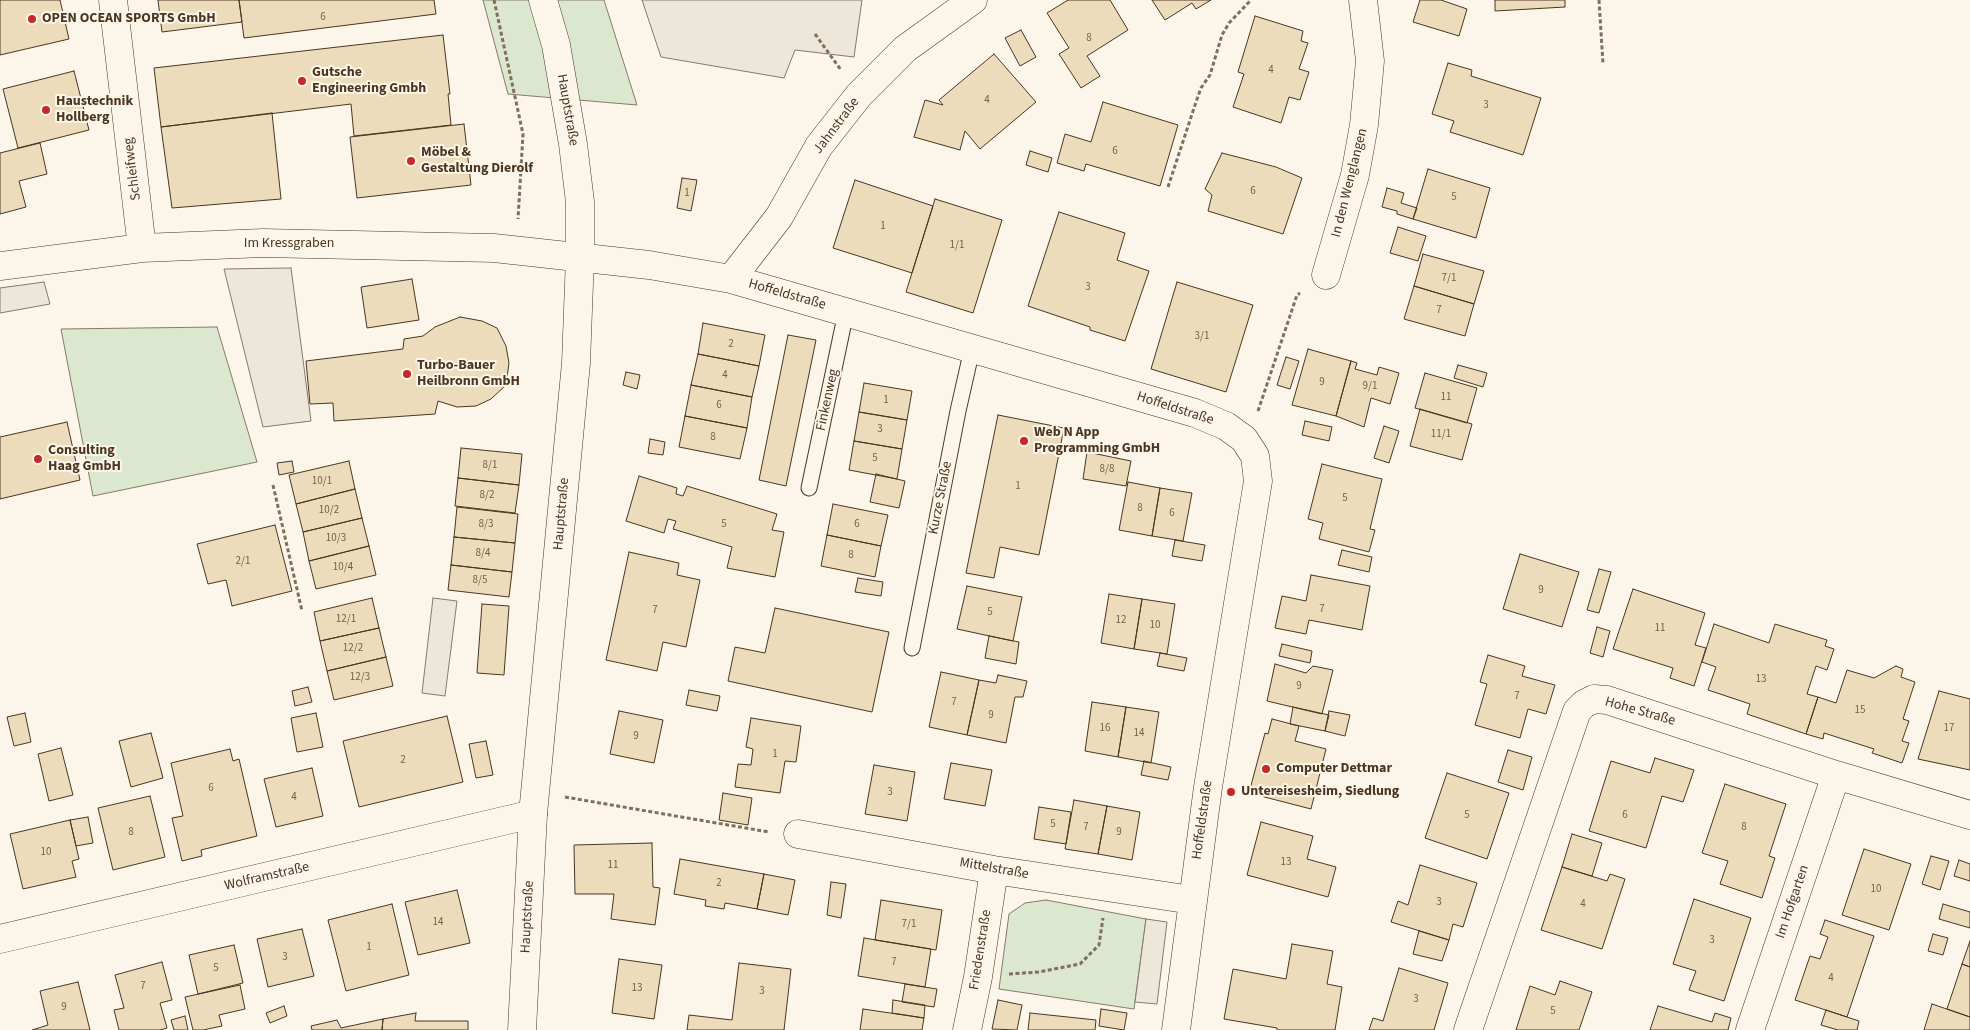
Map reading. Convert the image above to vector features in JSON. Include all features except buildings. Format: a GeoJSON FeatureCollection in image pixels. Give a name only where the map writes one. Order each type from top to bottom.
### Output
{"type":"FeatureCollection","features":[{"type":"Feature","properties":{"kind":"street","name":"Schleifweg"},"geometry":{"type":"LineString","coordinates":[[113,0],[142,248]]}},
{"type":"Feature","properties":{"kind":"street","name":"Hauptstraße"},"geometry":{"type":"LineString","coordinates":[[522,1030],[534,803],[576,363],[580,256],[580,202],[573,144],[556,46],[543,0]]}},
{"type":"Feature","properties":{"kind":"street","name":"In den Wenglangen"},"geometry":{"type":"LineString","coordinates":[[1326,275],[1355,175],[1364,125],[1370,61],[1363,0]]}},
{"type":"Feature","properties":{"kind":"street","name":"Jahnstraße"},"geometry":{"type":"LineString","coordinates":[[731,279],[779,217],[819,146],[859,96],[904,49],[957,5]]}},
{"type":"Feature","properties":{"kind":"street","name":"Im Kressgraben"},"geometry":{"type":"LineString","coordinates":[[0,266],[142,248],[263,243],[412,245],[580,256]]}},
{"type":"Feature","properties":{"kind":"street","name":"Hoffeldstraße"},"geometry":{"type":"LineString","coordinates":[[580,256],[731,279],[1195,413],[1226,426],[1244,439],[1255,456],[1258,481],[1208,787],[1176,1030]]}},
{"type":"Feature","properties":{"kind":"street","name":"Hohe Straße"},"geometry":{"type":"LineString","coordinates":[[1468,1030],[1577,711],[1584,704],[1594,699],[1607,700],[1836,775],[1970,815]]}},
{"type":"Feature","properties":{"kind":"street","name":"Im Hofgarten"},"geometry":{"type":"LineString","coordinates":[[1750,1030],[1836,775]]}},
{"type":"Feature","properties":{"kind":"street","name":"Wolframstraße"},"geometry":{"type":"LineString","coordinates":[[0,939],[534,803]]}},
{"type":"Feature","properties":{"kind":"street","name":"Mittelstraße"},"geometry":{"type":"LineString","coordinates":[[798,834],[994,870],[1192,900]]}},
{"type":"Feature","properties":{"kind":"street","name":"Friedenstraße"},"geometry":{"type":"LineString","coordinates":[[967,1030],[978,977],[994,870]]}},
{"type":"Feature","properties":{"kind":"lane","name":"Finkenweg"},"geometry":{"type":"LineString","coordinates":[[809,488],[846,312]]}},
{"type":"Feature","properties":{"kind":"lane","name":"Kurze Straße"},"geometry":{"type":"LineString","coordinates":[[912,648],[958,411],[972,349]]}},
{"type":"Feature","properties":{"kind":"path"},"geometry":{"type":"LineString","coordinates":[[494,0],[523,134],[516,251]]}},
{"type":"Feature","properties":{"kind":"path"},"geometry":{"type":"LineString","coordinates":[[1168,187],[1201,88],[1210,75],[1222,36],[1229,23],[1251,0]]}},
{"type":"Feature","properties":{"kind":"path"},"geometry":{"type":"LineString","coordinates":[[1599,0],[1604,64]]}},
{"type":"Feature","properties":{"kind":"path"},"geometry":{"type":"LineString","coordinates":[[815,34],[859,96]]}},
{"type":"Feature","properties":{"kind":"path"},"geometry":{"type":"LineString","coordinates":[[1244,439],[1259,410],[1297,295],[1326,275]]}},
{"type":"Feature","properties":{"kind":"path"},"geometry":{"type":"LineString","coordinates":[[273,485],[302,610]]}},
{"type":"Feature","properties":{"kind":"path"},"geometry":{"type":"LineString","coordinates":[[534,803],[768,832],[798,834]]}},
{"type":"Feature","properties":{"kind":"path"},"geometry":{"type":"LineString","coordinates":[[978,977],[1038,972],[1080,964],[1099,945],[1109,888]]}},
{"type":"Feature","properties":{"kind":"green space"},"geometry":{"type":"Polygon","coordinates":[[[483,0],[604,0],[637,105],[508,94],[483,0]]]}},
{"type":"Feature","properties":{"kind":"green space"},"geometry":{"type":"Polygon","coordinates":[[[217,327],[257,462],[93,496],[61,329],[217,327]]]}},
{"type":"Feature","properties":{"kind":"green space"},"geometry":{"type":"Polygon","coordinates":[[[1046,900],[1146,919],[1134,1009],[999,989],[1009,914],[1025,903],[1046,900]]]}},
{"type":"Feature","properties":{"kind":"shaded area"},"geometry":{"type":"Polygon","coordinates":[[[642,0],[862,0],[854,57],[795,50],[784,78],[661,57],[642,0]]]}},
{"type":"Feature","properties":{"kind":"shaded area"},"geometry":{"type":"Polygon","coordinates":[[[291,268],[311,421],[263,427],[224,269],[291,268]]]}},
{"type":"Feature","properties":{"kind":"shaded area"},"geometry":{"type":"Polygon","coordinates":[[[44,282],[50,304],[0,313],[0,288],[44,282]]]}},
{"type":"Feature","properties":{"kind":"shaded area"},"geometry":{"type":"Polygon","coordinates":[[[433,598],[457,601],[445,696],[422,693],[433,598]]]}},
{"type":"Feature","properties":{"kind":"shaded area"},"geometry":{"type":"Polygon","coordinates":[[[1146,919],[1167,922],[1157,1004],[1135,1002],[1146,919]]]}},
{"type":"Feature","properties":{"kind":"place","name":"OPEN OCEAN SPORTS GmbH"},"geometry":{"type":"Point","coordinates":[32,19]}},
{"type":"Feature","properties":{"kind":"place","name":"Gutsche Engineering Gmbh"},"geometry":{"type":"Point","coordinates":[302,81]}},
{"type":"Feature","properties":{"kind":"place","name":"Haustechnik Hollberg"},"geometry":{"type":"Point","coordinates":[46,110]}},
{"type":"Feature","properties":{"kind":"place","name":"Möbel & Gestaltung Dierolf"},"geometry":{"type":"Point","coordinates":[411,161]}},
{"type":"Feature","properties":{"kind":"place","name":"Turbo-Bauer Heilbronn GmbH"},"geometry":{"type":"Point","coordinates":[407,374]}},
{"type":"Feature","properties":{"kind":"place","name":"Web N App Programming GmbH"},"geometry":{"type":"Point","coordinates":[1024,441]}},
{"type":"Feature","properties":{"kind":"place","name":"Consulting Haag GmbH"},"geometry":{"type":"Point","coordinates":[38,459]}},
{"type":"Feature","properties":{"kind":"place","name":"Computer Dettmar"},"geometry":{"type":"Point","coordinates":[1266,769]}},
{"type":"Feature","properties":{"kind":"place","name":"Untereisesheim, Siedlung"},"geometry":{"type":"Point","coordinates":[1231,792]}}]}
